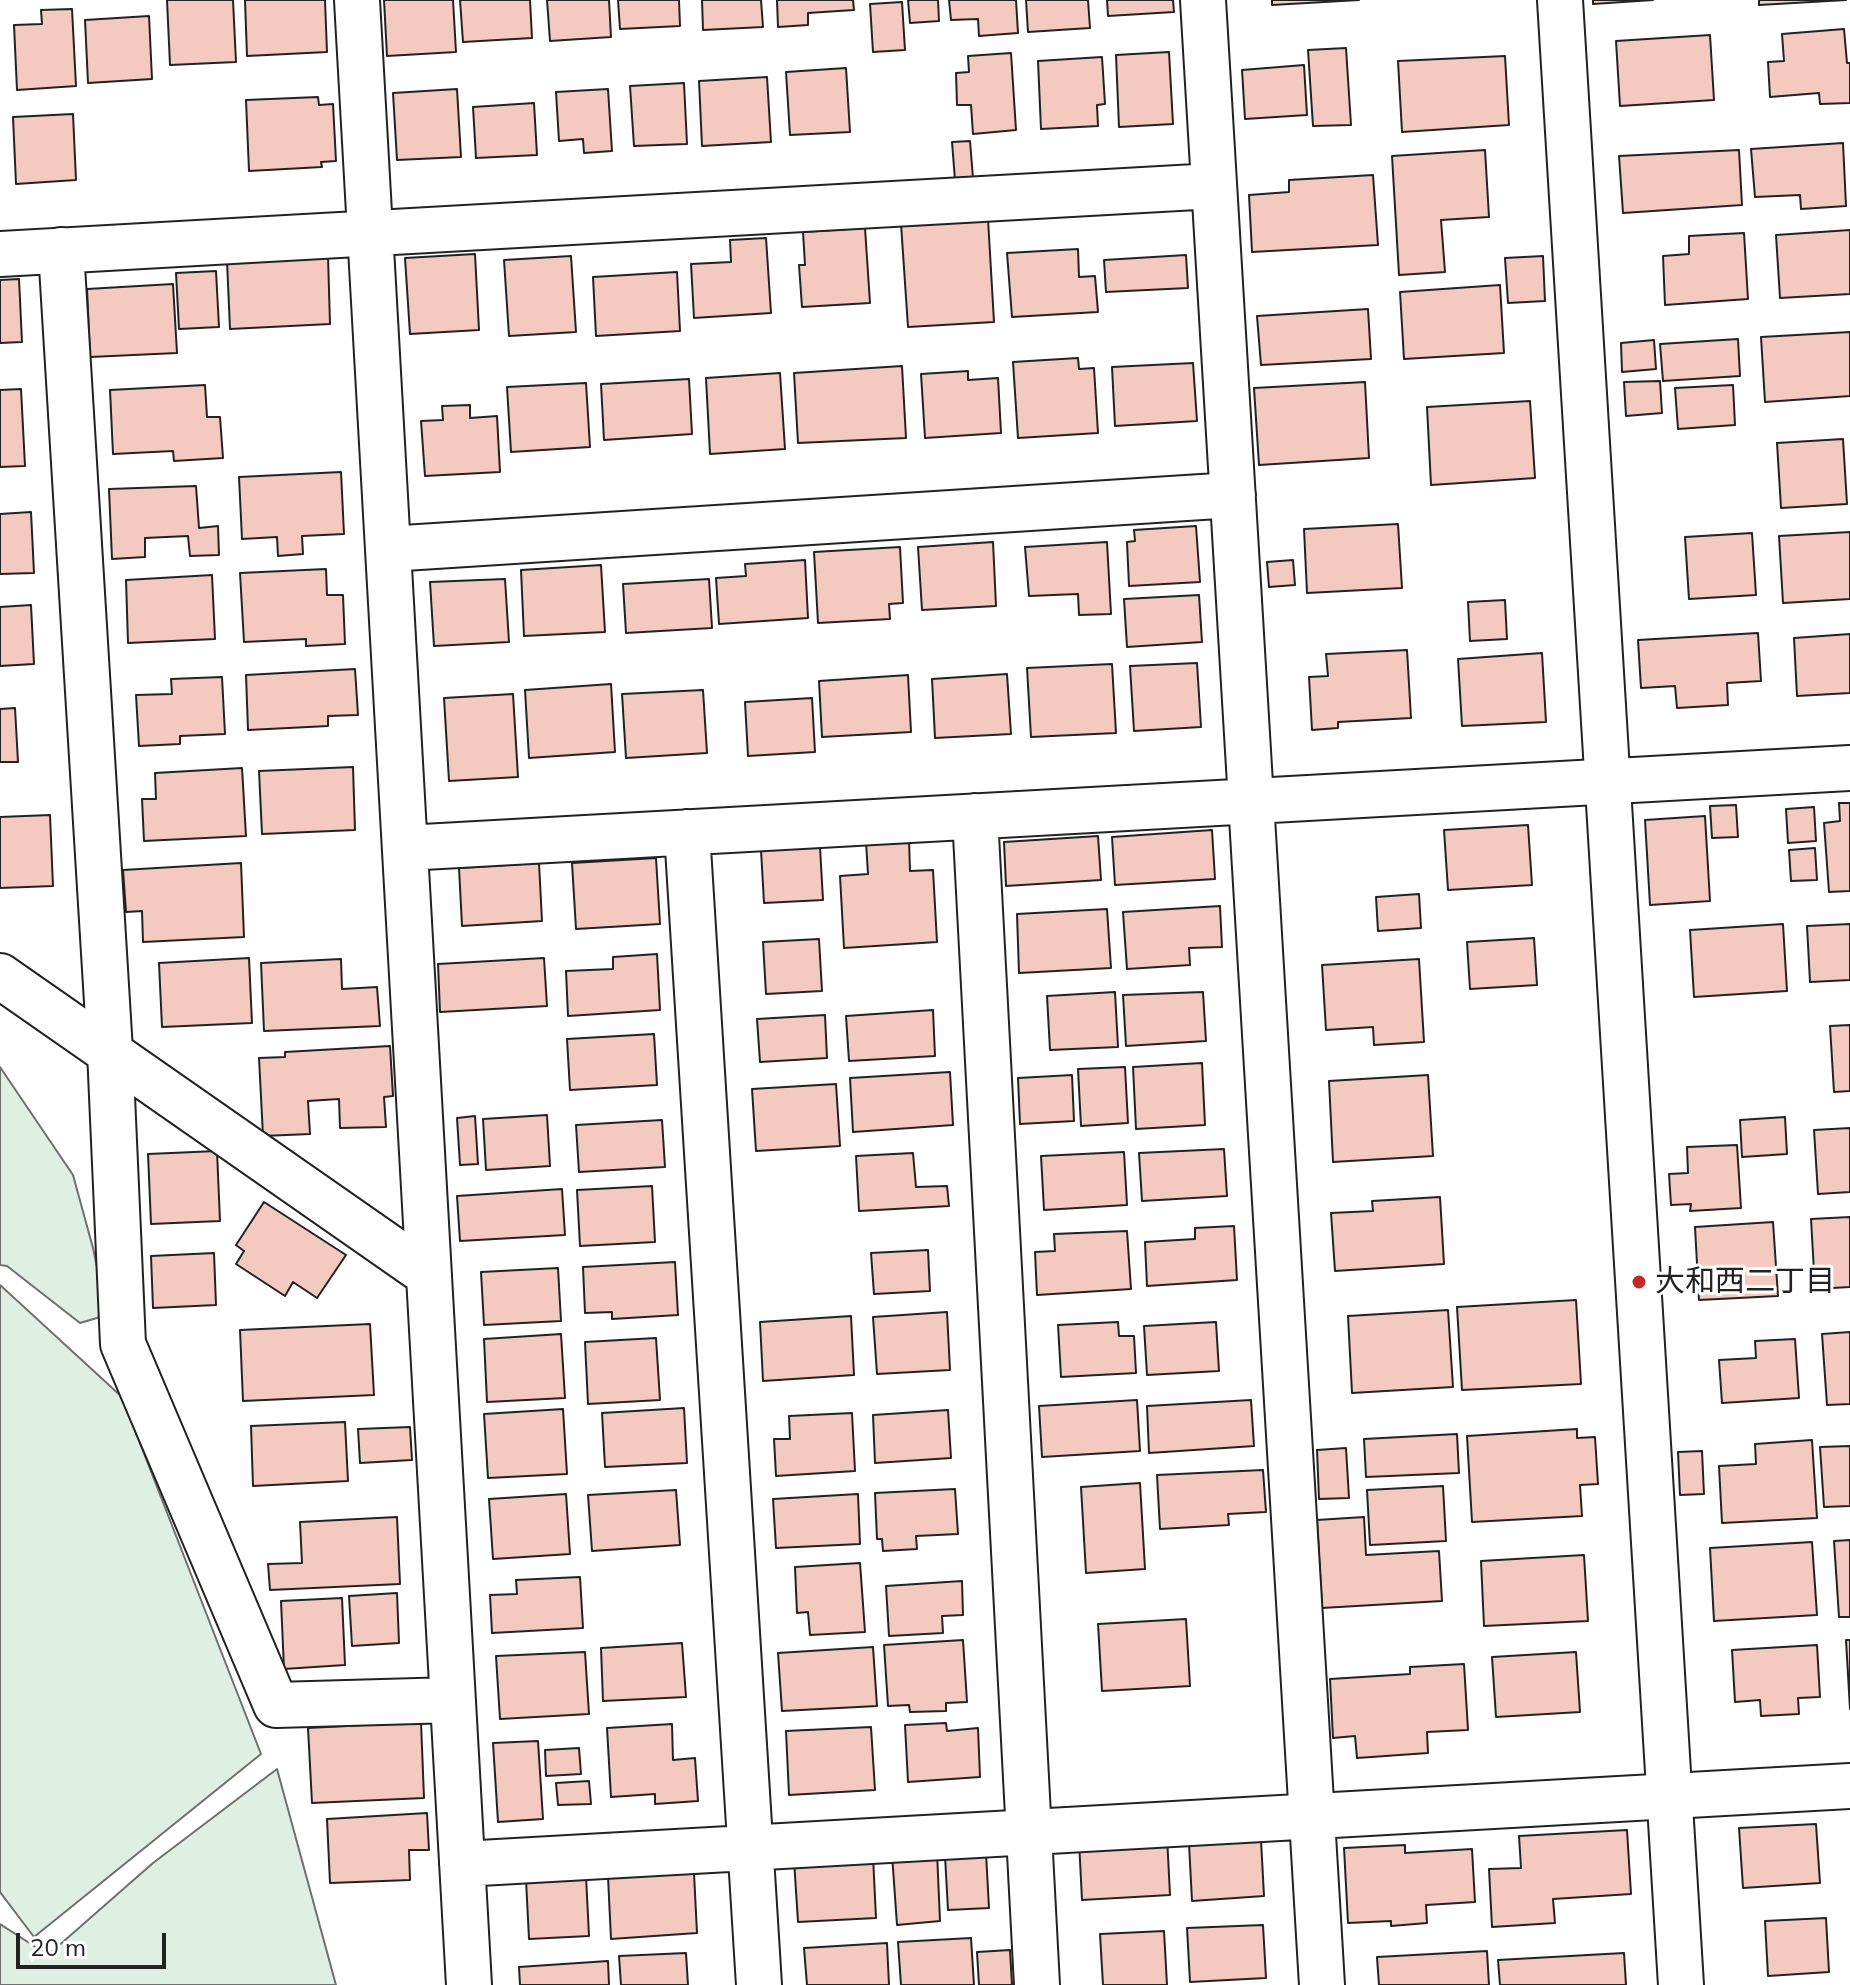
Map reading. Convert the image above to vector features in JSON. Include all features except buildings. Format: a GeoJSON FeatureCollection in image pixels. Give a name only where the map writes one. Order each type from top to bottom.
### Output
{"type":"FeatureCollection","features":[{"type":"Feature","properties":{"kind":"street"},"geometry":{"type":"LineString","coordinates":[[357,0],[469,1985]]}},
{"type":"Feature","properties":{"kind":"street"},"geometry":{"type":"LineString","coordinates":[[1203,0],[1322,1985]]}},
{"type":"Feature","properties":{"kind":"street"},"geometry":{"type":"LineString","coordinates":[[1560,0],[1681,1985]]}},
{"type":"Feature","properties":{"kind":"street"},"geometry":{"type":"LineString","coordinates":[[0,254],[1214,186]]}},
{"type":"Feature","properties":{"kind":"street"},"geometry":{"type":"LineString","coordinates":[[61,250],[110,1051],[123,1344],[276,1705],[453,1700]]}},
{"type":"Feature","properties":{"kind":"street"},"geometry":{"type":"LineString","coordinates":[[388,549],[1233,495]]}},
{"type":"Feature","properties":{"kind":"street"},"geometry":{"type":"LineString","coordinates":[[405,848],[1850,768]]}},
{"type":"Feature","properties":{"kind":"street"},"geometry":{"type":"LineString","coordinates":[[975,816],[1037,1985]]}},
{"type":"Feature","properties":{"kind":"street"},"geometry":{"type":"LineString","coordinates":[[687,832],[759,1985]]}},
{"type":"Feature","properties":{"kind":"street"},"geometry":{"type":"LineString","coordinates":[[0,976],[429,1275]]}},
{"type":"Feature","properties":{"kind":"street"},"geometry":{"type":"LineString","coordinates":[[462,1864],[1850,1786]]}},
{"type":"Feature","properties":{"kind":"green space"},"geometry":{"type":"Polygon","coordinates":[[[0,1067],[73,1175],[107,1315],[80,1323],[7,1266],[0,1265],[0,1067]]]}},
{"type":"Feature","properties":{"kind":"green space"},"geometry":{"type":"Polygon","coordinates":[[[0,1285],[122,1397],[261,1754],[34,1937],[0,1892],[0,1285]]]}},
{"type":"Feature","properties":{"kind":"green space"},"geometry":{"type":"Polygon","coordinates":[[[277,1769],[336,1985],[0,1985],[0,1924],[48,1955],[153,1863],[277,1769]]]}},
{"type":"Feature","properties":{"kind":"place","name":"大和西二丁目"},"geometry":{"type":"Point","coordinates":[1639,1282]}}]}
